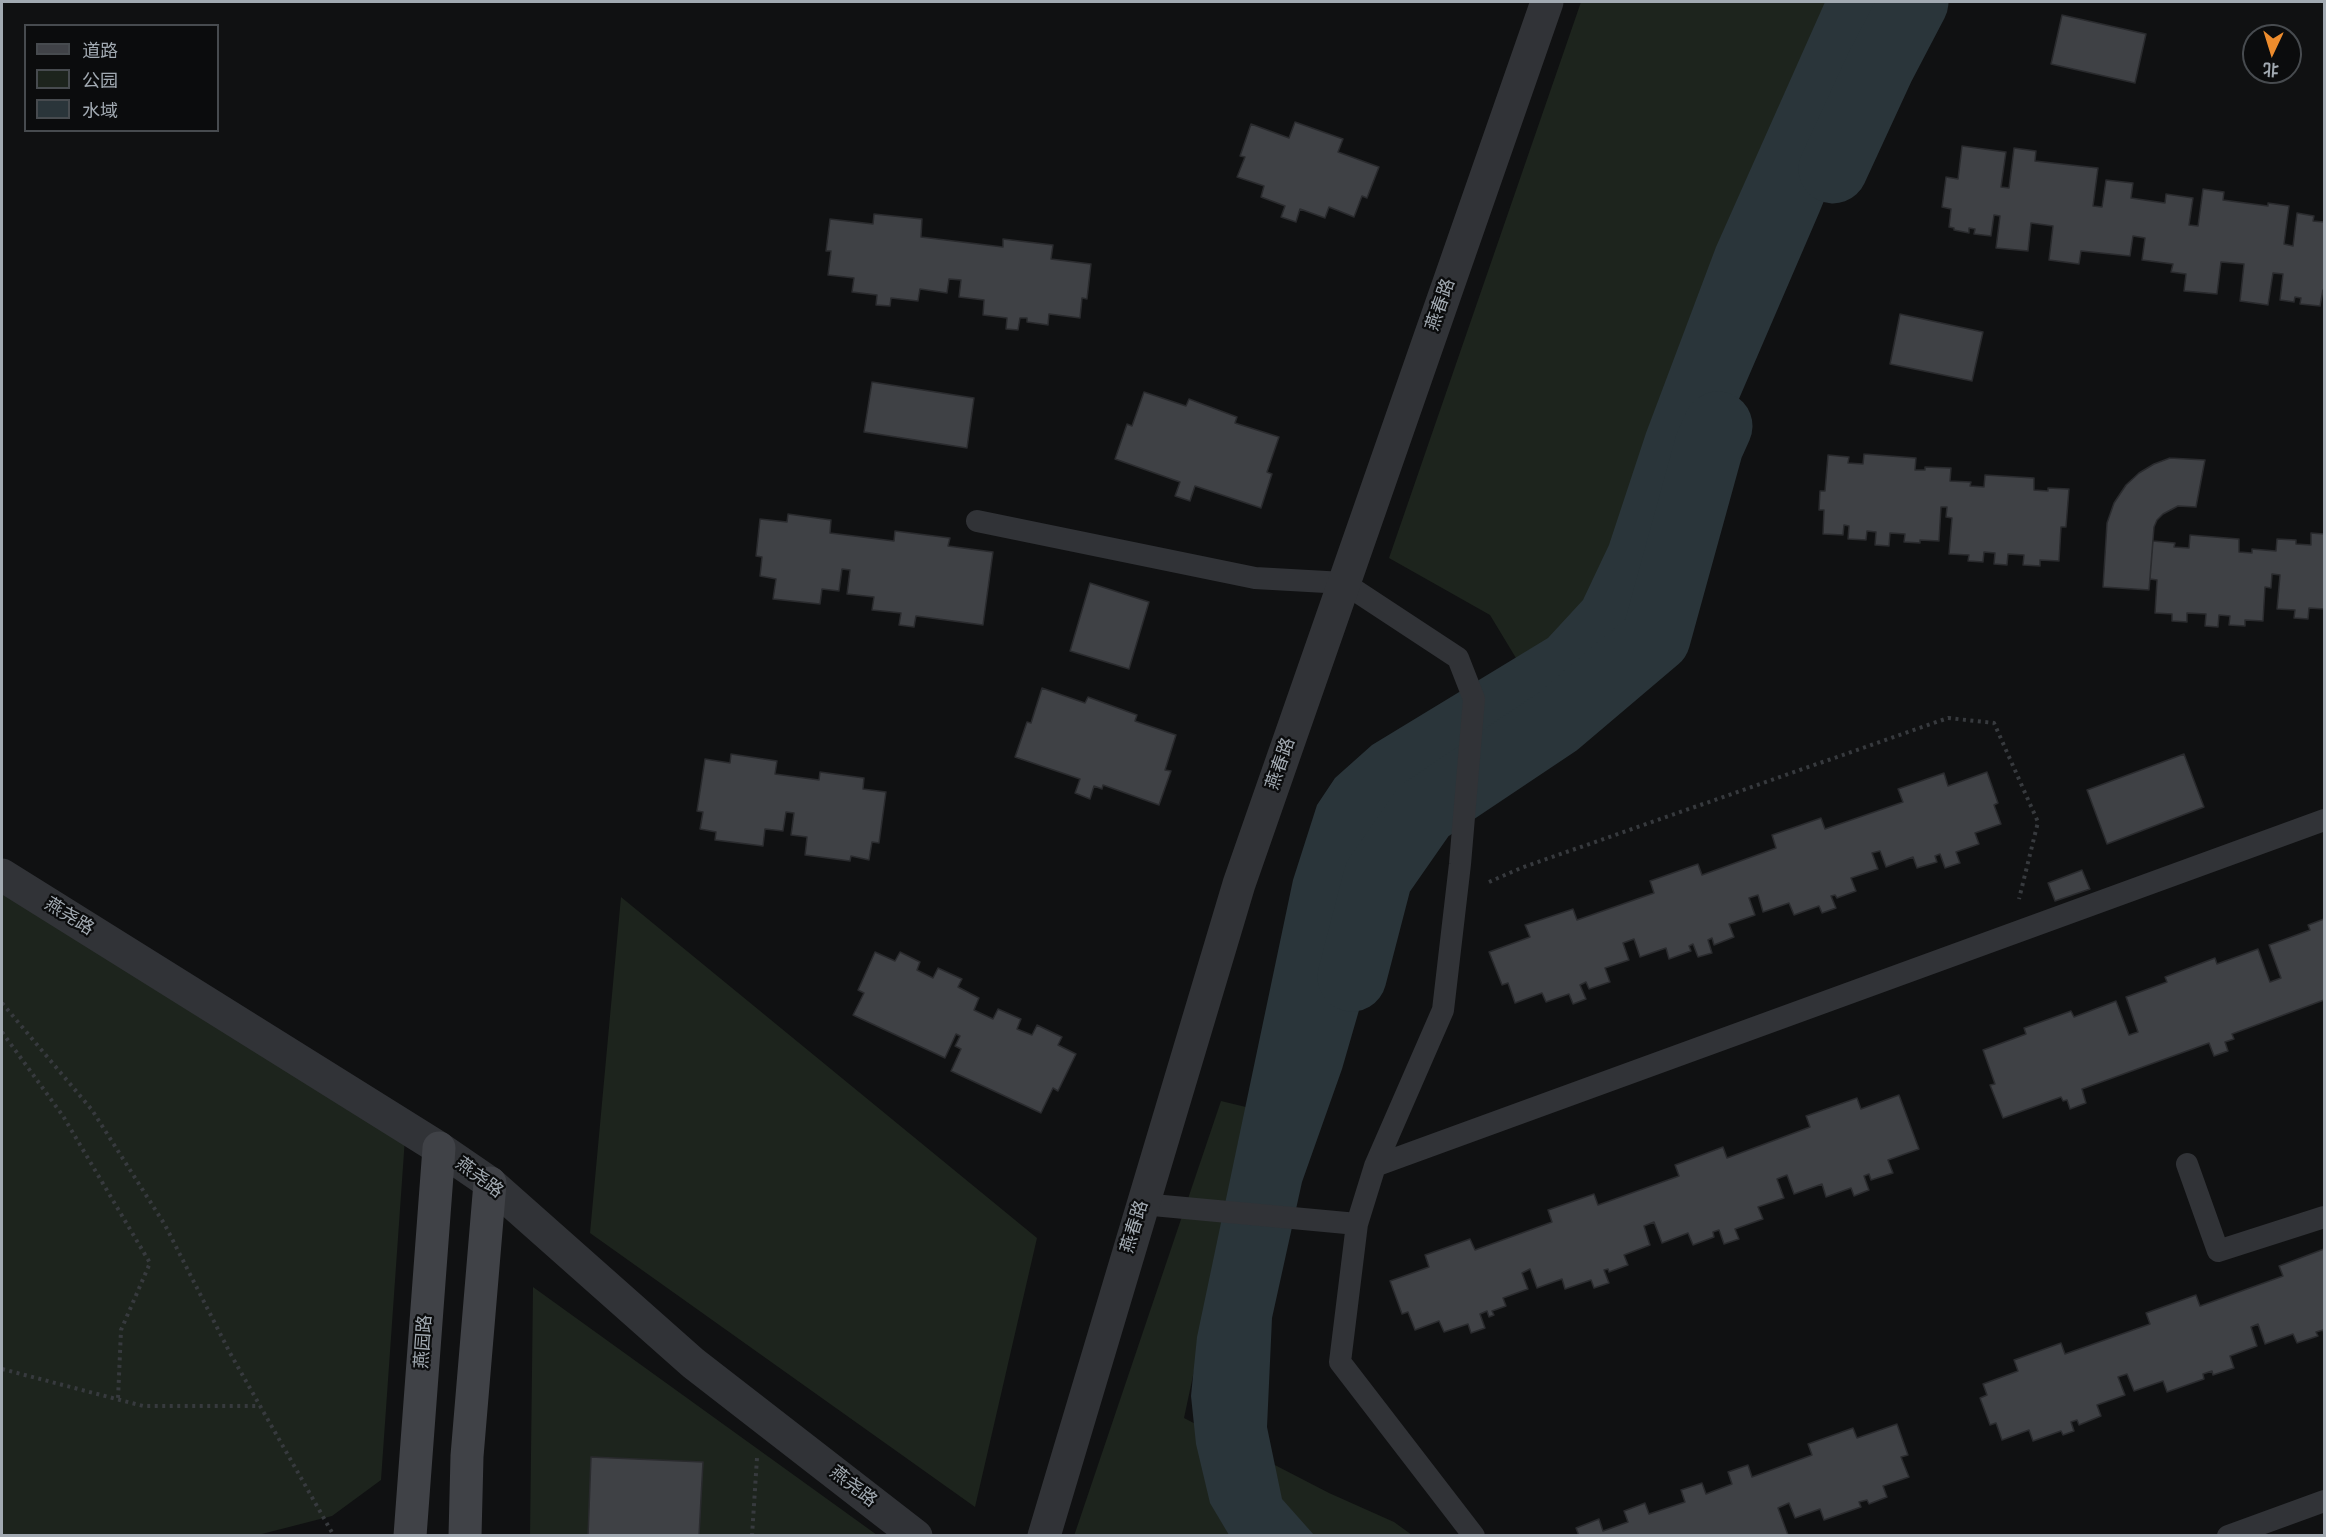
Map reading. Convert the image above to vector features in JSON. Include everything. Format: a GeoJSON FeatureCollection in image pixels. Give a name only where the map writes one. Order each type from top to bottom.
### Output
{"type":"FeatureCollection","features":[{"type":"Feature","properties":{"kind":"main road","name":"燕园路"},"geometry":{"type":"LineString","coordinates":[[410,1536],[439,1148]]}},
{"type":"Feature","properties":{"kind":"main road"},"geometry":{"type":"LineString","coordinates":[[465,1536],[467,1456],[489,1183]]}},
{"type":"Feature","properties":{"kind":"street","name":"燕春路"},"geometry":{"type":"LineString","coordinates":[[1044,1536],[1239,884],[1547,2]]}},
{"type":"Feature","properties":{"kind":"street","name":"燕尧路"},"geometry":{"type":"LineString","coordinates":[[2,875],[439,1148],[489,1183],[693,1363],[916,1536]]}},
{"type":"Feature","properties":{"kind":"lane"},"geometry":{"type":"LineString","coordinates":[[977,521],[1255,578],[1344,584],[1458,658],[1474,699],[1460,864],[1443,1010],[1375,1166],[1357,1224],[1340,1362],[1474,1536]]}},
{"type":"Feature","properties":{"kind":"lane"},"geometry":{"type":"LineString","coordinates":[[1375,1166],[2325,820]]}},
{"type":"Feature","properties":{"kind":"lane"},"geometry":{"type":"LineString","coordinates":[[2187,1164],[2218,1251],[2325,1217]]}},
{"type":"Feature","properties":{"kind":"lane"},"geometry":{"type":"LineString","coordinates":[[1142,1204],[1357,1224]]}},
{"type":"Feature","properties":{"kind":"lane"},"geometry":{"type":"LineString","coordinates":[[2228,1536],[2325,1501]]}},
{"type":"Feature","properties":{"kind":"path"},"geometry":{"type":"LineString","coordinates":[[1456,896],[1521,868],[1948,718],[1994,723],[2038,822],[2011,934]]}},
{"type":"Feature","properties":{"kind":"path"},"geometry":{"type":"LineString","coordinates":[[2,1003],[98,1120],[165,1225],[230,1353],[334,1536]]}},
{"type":"Feature","properties":{"kind":"path"},"geometry":{"type":"LineString","coordinates":[[2,1032],[63,1116],[150,1263],[121,1330],[118,1399]]}},
{"type":"Feature","properties":{"kind":"path"},"geometry":{"type":"LineString","coordinates":[[2,1369],[143,1406],[260,1406]]}},
{"type":"Feature","properties":{"kind":"path"},"geometry":{"type":"LineString","coordinates":[[752,1536],[760,1415]]}},
{"type":"Feature","properties":{"kind":"green space"},"geometry":{"type":"Polygon","coordinates":[[[1581,2],[1846,2],[1577,624],[1519,663],[1490,615],[1389,558],[1581,2]]]}},
{"type":"Feature","properties":{"kind":"green space"},"geometry":{"type":"Polygon","coordinates":[[[2,891],[405,1138],[381,1480],[332,1516],[254,1536],[2,1535],[2,891]]]}},
{"type":"Feature","properties":{"kind":"green space"},"geometry":{"type":"Polygon","coordinates":[[[621,897],[1037,1238],[975,1507],[590,1233],[621,897]]]}},
{"type":"Feature","properties":{"kind":"green space"},"geometry":{"type":"Polygon","coordinates":[[[1221,1101],[1250,1108],[1184,1418],[1329,1493],[1394,1522],[1412,1535],[1074,1536],[1221,1101]]]}},
{"type":"Feature","properties":{"kind":"green space"},"geometry":{"type":"Polygon","coordinates":[[[533,1287],[877,1535],[530,1536],[533,1287]]]}},
{"type":"Feature","properties":{"kind":"water"},"geometry":{"type":"Polygon","coordinates":[[[1825,2],[1906,2],[1819,213],[1695,501],[1652,614],[1633,648],[1619,662],[1430,787],[1400,820],[1383,857],[1377,880],[1373,938],[1366,986],[1342,1069],[1302,1182],[1272,1318],[1267,1427],[1282,1499],[1314,1535],[1229,1535],[1210,1503],[1196,1444],[1191,1396],[1197,1337],[1293,880],[1317,805],[1335,778],[1372,745],[1548,638],[1583,600],[1609,545],[1646,433],[1716,247],[1825,2]]]}},
{"type":"Feature","properties":{"kind":"building"},"geometry":{"type":"Polygon","coordinates":[[[2062,15],[2146,34],[2135,83],[2051,64],[2062,15]]]}},
{"type":"Feature","properties":{"kind":"building"},"geometry":{"type":"Polygon","coordinates":[[[1295,122],[1343,139],[1338,152],[1379,167],[1367,198],[1362,196],[1354,217],[1329,207],[1325,218],[1300,209],[1296,222],[1281,217],[1285,206],[1261,197],[1264,186],[1237,177],[1245,157],[1240,156],[1251,124],[1289,138],[1295,122]]]}},
{"type":"Feature","properties":{"kind":"building"},"geometry":{"type":"Polygon","coordinates":[[[1962,146],[2006,152],[2001,187],[2009,188],[2014,148],[2036,151],[2035,161],[2098,168],[2093,206],[2102,207],[2106,180],[2133,183],[2131,198],[2165,203],[2166,194],[2193,198],[2189,225],[2198,226],[2203,189],[2224,192],[2223,200],[2268,206],[2268,203],[2289,206],[2284,244],[2293,246],[2297,213],[2314,216],[2313,221],[2324,222],[2324,290],[2320,306],[2300,304],[2301,298],[2295,297],[2294,302],[2280,300],[2283,274],[2273,273],[2268,305],[2240,301],[2244,264],[2221,262],[2217,294],[2184,291],[2186,274],[2171,272],[2173,264],[2142,260],[2145,238],[2133,236],[2130,256],[2081,251],[2079,264],[2049,260],[2053,226],[2031,223],[2028,251],[1996,248],[2000,216],[1994,215],[1991,236],[1974,234],[1975,229],[1969,228],[1969,233],[1954,230],[1949,227],[1951,209],[1942,207],[1946,177],[1958,179],[1962,146]]]}},
{"type":"Feature","properties":{"kind":"building"},"geometry":{"type":"Polygon","coordinates":[[[874,214],[922,219],[921,237],[1003,247],[1003,239],[1053,245],[1051,259],[1091,264],[1087,299],[1082,298],[1080,318],[1049,314],[1048,325],[1027,322],[1027,318],[1020,318],[1018,330],[1006,329],[1007,318],[983,315],[984,300],[959,297],[961,280],[949,279],[947,293],[920,289],[918,301],[891,298],[890,306],[876,305],[877,295],[852,292],[854,278],[828,275],[831,251],[826,251],[830,219],[873,224],[874,214]]]}},
{"type":"Feature","properties":{"kind":"building"},"geometry":{"type":"Polygon","coordinates":[[[1900,314],[1983,332],[1972,381],[1890,364],[1900,314]]]}},
{"type":"Feature","properties":{"kind":"building"},"geometry":{"type":"Polygon","coordinates":[[[872,382],[974,398],[967,448],[864,432],[872,382]]]}},
{"type":"Feature","properties":{"kind":"building"},"geometry":{"type":"Polygon","coordinates":[[[1144,392],[1186,406],[1189,399],[1237,417],[1235,423],[1279,437],[1267,472],[1272,474],[1261,508],[1195,486],[1190,501],[1175,496],[1180,482],[1115,459],[1127,424],[1132,426],[1144,392]]]}},
{"type":"Feature","properties":{"kind":"building"},"geometry":{"type":"Polygon","coordinates":[[[1864,454],[1916,458],[1915,470],[1925,470],[1925,467],[1951,468],[1950,481],[1971,482],[1970,486],[1984,487],[1985,475],[2034,478],[2034,490],[2069,489],[2066,527],[2061,527],[2059,561],[2040,560],[2040,566],[2023,565],[2024,555],[2008,554],[2007,565],[1994,564],[1995,553],[1984,552],[1983,562],[1968,561],[1969,555],[1949,554],[1952,518],[1946,517],[1947,507],[1941,507],[1939,541],[1904,542],[1905,534],[1890,533],[1889,546],[1875,545],[1876,532],[1867,531],[1866,540],[1848,539],[1849,526],[1844,525],[1843,535],[1823,534],[1824,510],[1819,510],[1820,491],[1825,491],[1828,455],[1849,457],[1848,463],[1863,464],[1864,454]]]}},
{"type":"Feature","properties":{"kind":"building"},"geometry":{"type":"Polygon","coordinates":[[[2170,458],[2205,460],[2196,507],[2178,506],[2157,520],[2154,527],[2149,590],[2103,587],[2107,523],[2114,503],[2126,485],[2139,473],[2170,458]]]}},
{"type":"Feature","properties":{"kind":"building"},"geometry":{"type":"Polygon","coordinates":[[[788,514],[831,520],[830,533],[894,541],[895,531],[950,538],[948,546],[993,552],[983,625],[916,616],[914,627],[899,625],[901,613],[872,610],[874,597],[847,594],[850,570],[842,569],[839,591],[822,589],[820,604],[773,599],[776,579],[760,576],[762,557],[756,556],[760,519],[787,522],[788,514]]]}},
{"type":"Feature","properties":{"kind":"building"},"geometry":{"type":"Polygon","coordinates":[[[2311,533],[2324,534],[2324,609],[2309,608],[2308,619],[2294,618],[2295,610],[2277,609],[2280,575],[2272,574],[2271,588],[2265,587],[2263,621],[2245,620],[2245,626],[2229,625],[2230,616],[2219,615],[2218,627],[2205,626],[2206,614],[2187,613],[2187,622],[2172,621],[2172,614],[2155,613],[2157,580],[2150,579],[2153,541],[2175,543],[2174,547],[2189,548],[2190,535],[2239,539],[2239,552],[2252,553],[2252,549],[2276,551],[2277,539],[2296,540],[2296,544],[2311,545],[2311,533]]]}},
{"type":"Feature","properties":{"kind":"building"},"geometry":{"type":"Polygon","coordinates":[[[1090,583],[1149,602],[1129,669],[1070,651],[1090,583]]]}},
{"type":"Feature","properties":{"kind":"building"},"geometry":{"type":"Polygon","coordinates":[[[1042,688],[1085,703],[1088,697],[1137,715],[1135,721],[1176,735],[1165,770],[1171,771],[1159,805],[1103,785],[1102,789],[1094,786],[1090,799],[1075,793],[1080,779],[1015,757],[1027,722],[1031,723],[1042,688]]]}},
{"type":"Feature","properties":{"kind":"building"},"geometry":{"type":"Polygon","coordinates":[[[731,754],[777,761],[775,774],[819,780],[820,772],[864,778],[863,789],[886,792],[879,843],[872,842],[869,860],[851,856],[850,861],[805,855],[807,837],[791,835],[794,813],[786,812],[783,831],[765,829],[763,846],[715,840],[716,832],[700,829],[703,812],[697,811],[705,759],[730,763],[731,754]]]}},
{"type":"Feature","properties":{"kind":"building"},"geometry":{"type":"Polygon","coordinates":[[[2184,754],[2204,807],[2107,844],[2087,790],[2184,754]]]}},
{"type":"Feature","properties":{"kind":"building"},"geometry":{"type":"Polygon","coordinates":[[[1987,772],[1998,803],[1994,805],[2001,824],[1975,833],[1979,844],[1956,852],[1960,863],[1945,868],[1940,854],[1935,856],[1937,862],[1917,868],[1913,857],[1886,867],[1880,851],[1872,853],[1878,869],[1851,878],[1856,891],[1837,898],[1835,895],[1831,896],[1836,908],[1822,913],[1819,906],[1794,915],[1789,903],[1763,912],[1758,895],[1749,898],[1755,915],[1729,924],[1734,937],[1714,945],[1712,938],[1708,940],[1712,953],[1698,957],[1693,944],[1689,946],[1691,951],[1669,959],[1666,948],[1640,957],[1634,939],[1623,943],[1629,960],[1605,968],[1610,982],[1589,989],[1586,982],[1580,985],[1586,999],[1573,1004],[1569,994],[1546,1002],[1542,993],[1515,1003],[1508,983],[1502,985],[1489,952],[1530,937],[1525,925],[1573,909],[1577,920],[1654,893],[1650,881],[1698,864],[1702,875],[1776,848],[1772,835],[1821,818],[1825,829],[1903,802],[1898,789],[1944,773],[1948,786],[1987,772]]]}},
{"type":"Feature","properties":{"kind":"building"},"geometry":{"type":"Polygon","coordinates":[[[2082,870],[2090,889],[2055,901],[2048,883],[2082,870]]]}},
{"type":"Feature","properties":{"kind":"building"},"geometry":{"type":"Polygon","coordinates":[[[2324,919],[2324,1000],[2232,1034],[2234,1039],[2225,1042],[2228,1051],[2214,1056],[2209,1043],[2082,1089],[2086,1103],[2070,1109],[2067,1100],[2063,1101],[2061,1097],[2003,1118],[1990,1085],[1995,1084],[1983,1050],[2026,1034],[2024,1028],[2071,1011],[2074,1017],[2116,1001],[2129,1035],[2138,1032],[2126,997],[2167,982],[2165,977],[2215,958],[2217,964],[2258,949],[2270,982],[2281,978],[2269,945],[2310,930],[2308,925],[2324,919]]]}},
{"type":"Feature","properties":{"kind":"building"},"geometry":{"type":"Polygon","coordinates":[[[875,952],[895,961],[900,952],[920,962],[917,970],[933,978],[938,968],[962,979],[958,987],[979,998],[974,1010],[993,1019],[998,1009],[1021,1019],[1017,1029],[1032,1035],[1037,1025],[1062,1037],[1058,1045],[1076,1054],[1058,1091],[1053,1088],[1041,1113],[951,1071],[961,1049],[955,1046],[960,1036],[956,1034],[945,1058],[853,1015],[864,993],[858,990],[875,952]]]}},
{"type":"Feature","properties":{"kind":"building"},"geometry":{"type":"Polygon","coordinates":[[[1899,1095],[1919,1149],[1888,1160],[1893,1173],[1871,1180],[1869,1174],[1864,1176],[1869,1190],[1854,1196],[1851,1188],[1826,1197],[1822,1184],[1794,1194],[1787,1175],[1777,1179],[1784,1198],[1758,1207],[1763,1219],[1735,1229],[1739,1239],[1724,1244],[1719,1230],[1713,1232],[1714,1237],[1693,1245],[1688,1233],[1662,1243],[1654,1222],[1644,1226],[1650,1245],[1624,1255],[1628,1265],[1609,1272],[1608,1269],[1604,1270],[1609,1283],[1594,1288],[1591,1280],[1565,1289],[1562,1279],[1537,1288],[1530,1269],[1522,1273],[1528,1289],[1503,1298],[1506,1306],[1492,1311],[1494,1315],[1489,1317],[1487,1311],[1480,1314],[1485,1328],[1471,1333],[1468,1324],[1444,1332],[1439,1321],[1415,1330],[1408,1312],[1402,1314],[1390,1281],[1429,1267],[1425,1255],[1470,1239],[1475,1250],[1552,1222],[1548,1210],[1594,1194],[1598,1205],[1679,1176],[1675,1165],[1723,1147],[1727,1158],[1810,1127],[1806,1116],[1857,1098],[1861,1109],[1899,1095]]]}},
{"type":"Feature","properties":{"kind":"building"},"geometry":{"type":"Polygon","coordinates":[[[2324,1249],[2324,1334],[2323,1330],[2316,1332],[2318,1336],[2297,1343],[2293,1334],[2265,1344],[2258,1324],[2251,1327],[2257,1346],[2230,1356],[2234,1368],[2213,1375],[2212,1371],[2203,1374],[2204,1379],[2167,1392],[2163,1381],[2134,1391],[2127,1374],[2118,1377],[2125,1395],[2097,1405],[2101,1416],[2079,1425],[2077,1420],[2071,1422],[2074,1431],[2063,1435],[2061,1431],[2033,1441],[2029,1430],[2002,1440],[1996,1423],[1990,1425],[1980,1398],[1987,1395],[1983,1384],[2018,1371],[2014,1360],[2061,1343],[2065,1354],[2150,1324],[2146,1313],[2196,1295],[2200,1306],[2283,1276],[2279,1266],[2324,1249]]]}},
{"type":"Feature","properties":{"kind":"building"},"geometry":{"type":"Polygon","coordinates":[[[1897,1424],[1908,1455],[1901,1457],[1909,1477],[1883,1486],[1887,1497],[1869,1504],[1867,1500],[1859,1502],[1861,1507],[1824,1520],[1820,1509],[1795,1518],[1789,1503],[1778,1508],[1788,1535],[1786,1536],[1579,1536],[1576,1528],[1599,1519],[1603,1531],[1628,1522],[1624,1511],[1645,1503],[1649,1514],[1685,1502],[1681,1490],[1702,1483],[1706,1494],[1732,1484],[1728,1472],[1748,1465],[1752,1477],[1812,1455],[1808,1444],[1853,1428],[1857,1438],[1897,1424]]]}},
{"type":"Feature","properties":{"kind":"building"},"geometry":{"type":"Polygon","coordinates":[[[591,1457],[703,1462],[699,1536],[588,1536],[591,1457]]]}},
{"type":"Feature","properties":{"kind":"waterway"},"geometry":{"type":"LineString","coordinates":[[1833,169],[1880,67],[1914,2]]}},
{"type":"Feature","properties":{"kind":"waterway"},"geometry":{"type":"LineString","coordinates":[[1352,977],[1378,877],[1424,811],[1557,722],[1656,638],[1709,446],[1718,426]]}}]}
